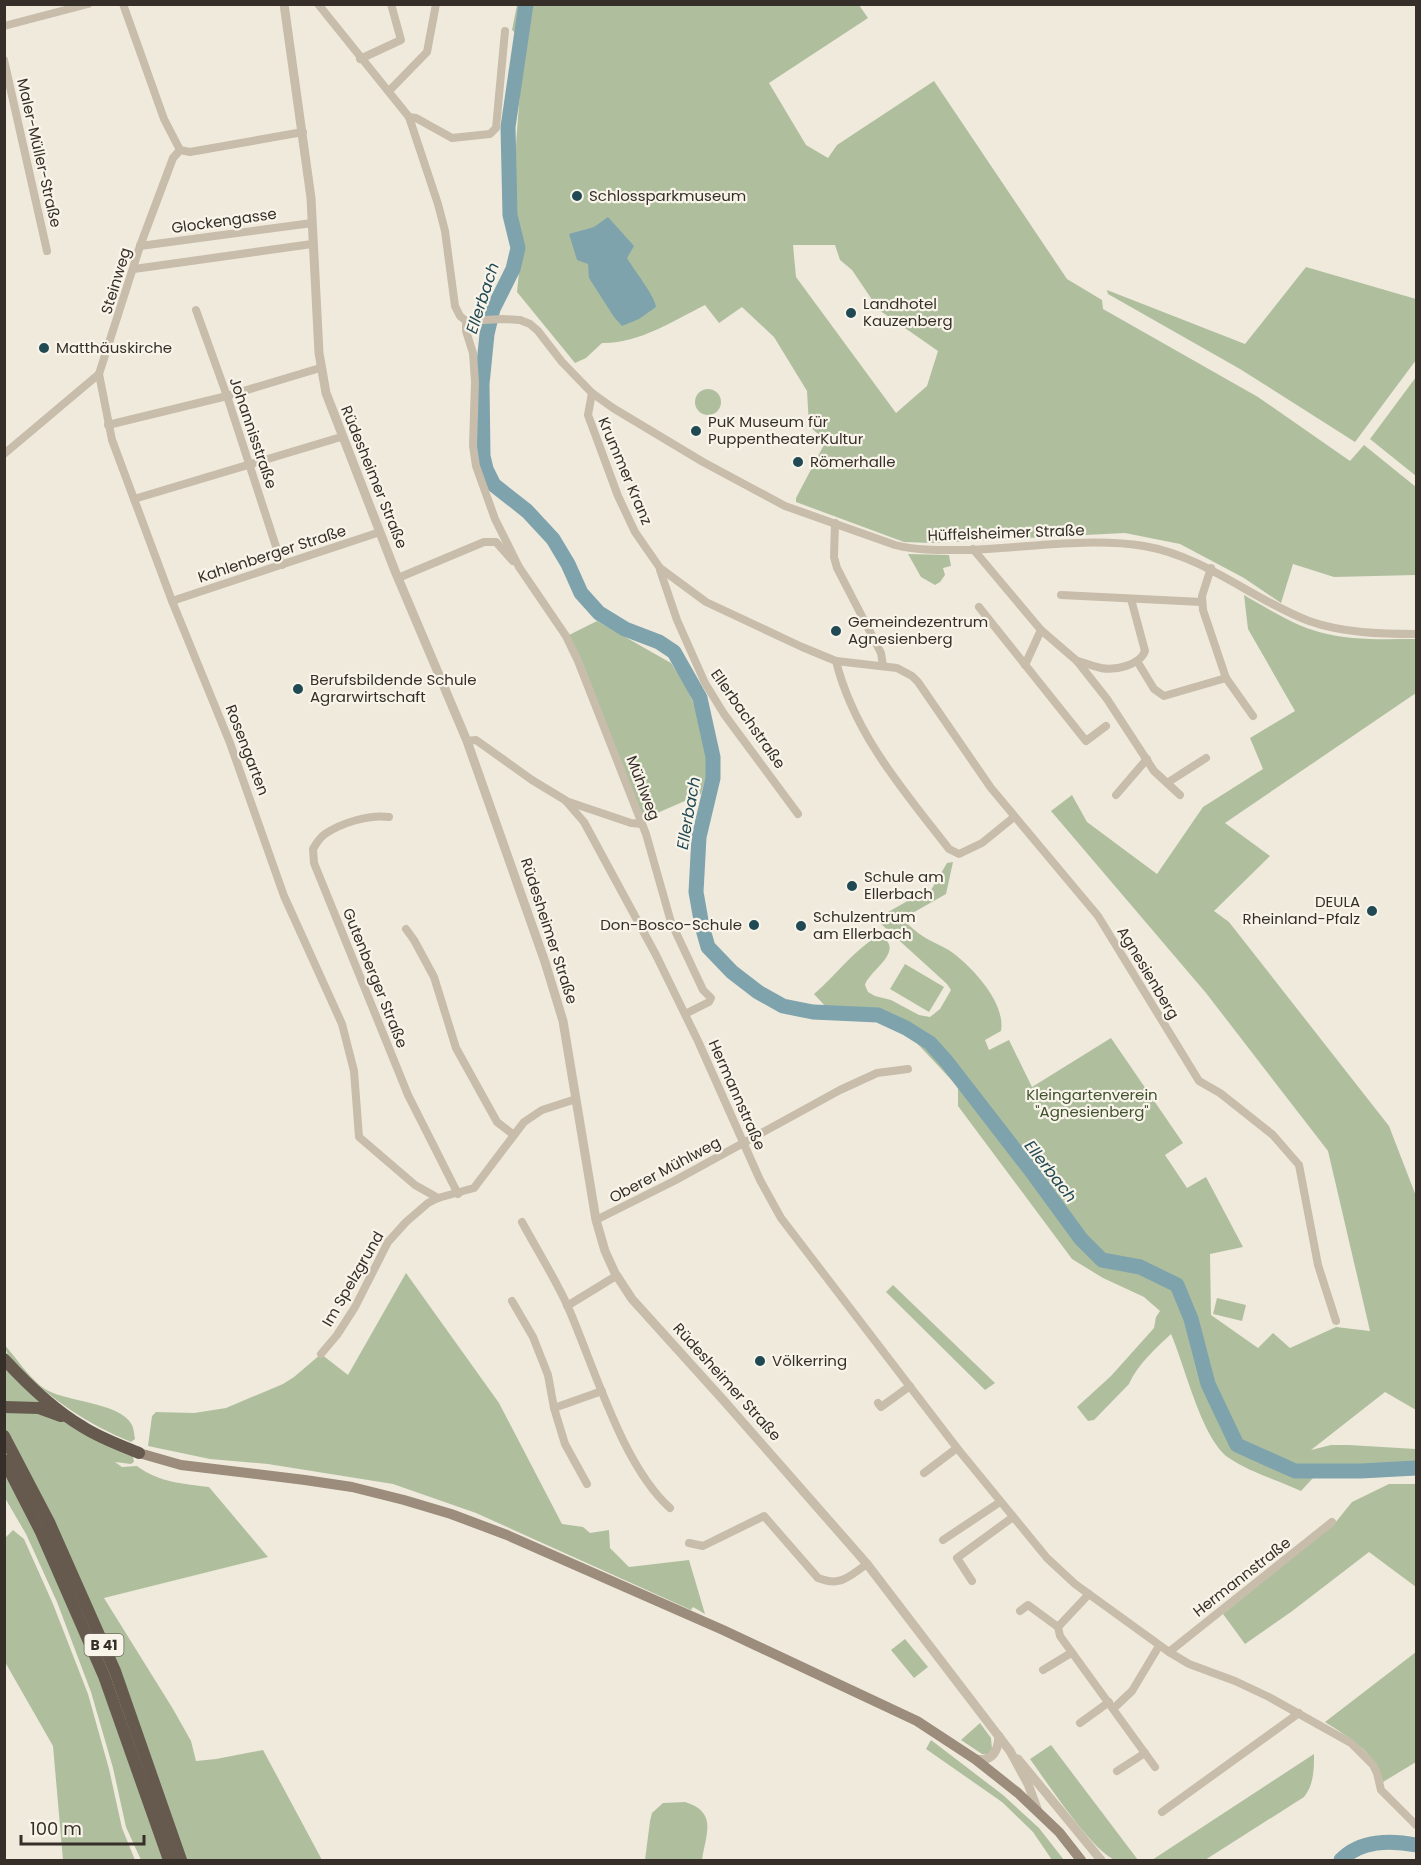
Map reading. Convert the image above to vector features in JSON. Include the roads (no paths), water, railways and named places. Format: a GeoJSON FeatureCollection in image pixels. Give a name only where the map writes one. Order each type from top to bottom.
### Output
{"type":"FeatureCollection","features":[{"type":"Feature","properties":{"kind":"highway"},"geometry":{"type":"LineString","coordinates":[[4,1359],[28,1384],[70,1419],[84,1428],[139,1453]]}},
{"type":"Feature","properties":{"kind":"highway"},"geometry":{"type":"LineString","coordinates":[[4,1407],[39,1408],[70,1419]]}},
{"type":"Feature","properties":{"kind":"highway","name":"B 41"},"geometry":{"type":"LineString","coordinates":[[5,1437],[49,1521],[115,1671],[181,1860]]}},
{"type":"Feature","properties":{"kind":"highway","name":"B 41"},"geometry":{"type":"LineString","coordinates":[[4,1460],[41,1532],[104,1676],[169,1860]]}},
{"type":"Feature","properties":{"kind":"main road"},"geometry":{"type":"LineString","coordinates":[[139,1453],[182,1465],[305,1479],[404,1500],[471,1521],[715,1626],[917,1721],[975,1759],[1038,1811],[1081,1860]]}},
{"type":"Feature","properties":{"kind":"street"},"geometry":{"type":"LineString","coordinates":[[4,26],[88,4]]}},
{"type":"Feature","properties":{"kind":"street"},"geometry":{"type":"LineString","coordinates":[[123,4],[164,119],[180,150],[190,152],[303,132]]}},
{"type":"Feature","properties":{"kind":"street"},"geometry":{"type":"LineString","coordinates":[[318,4],[409,117],[416,118],[452,138],[490,134],[496,128],[505,31]]}},
{"type":"Feature","properties":{"kind":"street"},"geometry":{"type":"LineString","coordinates":[[360,59],[401,40],[391,4]]}},
{"type":"Feature","properties":{"kind":"street"},"geometry":{"type":"LineString","coordinates":[[389,91],[427,52],[436,4]]}},
{"type":"Feature","properties":{"kind":"street","name":"Rüdesheimer Straße"},"geometry":{"type":"LineString","coordinates":[[286,6],[289,46],[311,198],[320,369],[326,393],[341,437],[398,578],[467,741],[545,962],[563,1021],[596,1220],[605,1251],[616,1276],[632,1299],[721,1396],[867,1564],[1010,1751],[1028,1784],[1038,1811]]}},
{"type":"Feature","properties":{"kind":"street","name":"Maler-Müller-Straße"},"geometry":{"type":"LineString","coordinates":[[4,60],[47,251]]}},
{"type":"Feature","properties":{"kind":"street","name":"Mühlweg"},"geometry":{"type":"LineString","coordinates":[[409,117],[438,204],[445,231],[455,306],[460,316],[466,321],[466,331],[473,353],[475,382],[473,446],[476,466],[495,519],[519,567],[566,636],[578,661],[642,824],[671,922],[703,990],[711,998],[709,1002],[685,1014]]}},
{"type":"Feature","properties":{"kind":"street","name":"Steinweg"},"geometry":{"type":"LineString","coordinates":[[99,374],[140,246],[173,158],[180,150]]}},
{"type":"Feature","properties":{"kind":"street","name":"Glockengasse"},"geometry":{"type":"LineString","coordinates":[[140,246],[312,223]]}},
{"type":"Feature","properties":{"kind":"street"},"geometry":{"type":"LineString","coordinates":[[134,269],[312,244]]}},
{"type":"Feature","properties":{"kind":"street","name":"Johannisstraße"},"geometry":{"type":"LineString","coordinates":[[196,310],[227,396],[282,565]]}},
{"type":"Feature","properties":{"kind":"street","name":"Hüffelsheimer Straße"},"geometry":{"type":"LineString","coordinates":[[466,321],[503,319],[520,320],[530,324],[592,393],[693,456],[785,506],[907,548],[973,549],[1127,544],[1157,549],[1211,568],[1284,609],[1327,627],[1374,633],[1416,634]]}},
{"type":"Feature","properties":{"kind":"street"},"geometry":{"type":"LineString","coordinates":[[108,425],[227,396],[320,369]]}},
{"type":"Feature","properties":{"kind":"street"},"geometry":{"type":"LineString","coordinates":[[4,454],[99,374]]}},
{"type":"Feature","properties":{"kind":"street","name":"Rosengarten"},"geometry":{"type":"LineString","coordinates":[[99,374],[108,425],[172,601],[230,743],[284,896],[342,1024],[354,1071],[359,1137],[415,1185],[438,1198]]}},
{"type":"Feature","properties":{"kind":"street","name":"Krummer Kranz"},"geometry":{"type":"LineString","coordinates":[[592,393],[588,415],[618,495],[635,532],[660,568],[713,606],[836,661]]}},
{"type":"Feature","properties":{"kind":"street"},"geometry":{"type":"LineString","coordinates":[[134,499],[341,437]]}},
{"type":"Feature","properties":{"kind":"street"},"geometry":{"type":"LineString","coordinates":[[835,523],[834,547],[837,568],[881,653],[883,666]]}},
{"type":"Feature","properties":{"kind":"street","name":"Kahlenberger Straße"},"geometry":{"type":"LineString","coordinates":[[172,601],[380,532]]}},
{"type":"Feature","properties":{"kind":"street","name":"Mühlweg"},"geometry":{"type":"LineString","coordinates":[[398,578],[484,542],[496,542],[519,567]]}},
{"type":"Feature","properties":{"kind":"street"},"geometry":{"type":"LineString","coordinates":[[973,549],[1041,630],[1077,661],[1107,699],[1154,771],[1180,795]]}},
{"type":"Feature","properties":{"kind":"street","name":"Ellerbachstraße"},"geometry":{"type":"LineString","coordinates":[[660,568],[676,620],[705,683],[724,714],[798,814]]}},
{"type":"Feature","properties":{"kind":"street"},"geometry":{"type":"LineString","coordinates":[[1211,568],[1203,590],[1202,602],[1226,678],[1253,716]]}},
{"type":"Feature","properties":{"kind":"street"},"geometry":{"type":"LineString","coordinates":[[1061,595],[1202,602]]}},
{"type":"Feature","properties":{"kind":"street"},"geometry":{"type":"LineString","coordinates":[[1077,661],[1106,668],[1137,661],[1142,657],[1145,651],[1131,598]]}},
{"type":"Feature","properties":{"kind":"street"},"geometry":{"type":"LineString","coordinates":[[979,607],[1086,741],[1106,726]]}},
{"type":"Feature","properties":{"kind":"street"},"geometry":{"type":"LineString","coordinates":[[1025,665],[1041,630]]}},
{"type":"Feature","properties":{"kind":"street"},"geometry":{"type":"LineString","coordinates":[[836,661],[841,681],[871,742],[890,772],[949,849],[959,854],[968,851],[1014,817]]}},
{"type":"Feature","properties":{"kind":"street","name":"Agnesienberg"},"geometry":{"type":"LineString","coordinates":[[836,661],[897,668],[918,682],[1014,817],[1098,916],[1199,1081],[1220,1093],[1273,1135],[1299,1165],[1318,1265],[1336,1321]]}},
{"type":"Feature","properties":{"kind":"street"},"geometry":{"type":"LineString","coordinates":[[1137,661],[1154,688],[1164,696],[1226,678]]}},
{"type":"Feature","properties":{"kind":"street","name":"Hermannstraße"},"geometry":{"type":"LineString","coordinates":[[467,741],[476,740],[532,780],[565,800],[631,824],[642,824]]}},
{"type":"Feature","properties":{"kind":"street"},"geometry":{"type":"LineString","coordinates":[[1167,783],[1206,758]]}},
{"type":"Feature","properties":{"kind":"street"},"geometry":{"type":"LineString","coordinates":[[1116,795],[1148,759]]}},
{"type":"Feature","properties":{"kind":"street","name":"Hermannstraße"},"geometry":{"type":"LineString","coordinates":[[565,800],[584,822],[656,955],[760,1180],[781,1218],[1000,1502],[1047,1558],[1089,1594],[1159,1646],[1189,1664],[1244,1685],[1299,1713],[1357,1748],[1373,1765],[1381,1790],[1416,1825]]}},
{"type":"Feature","properties":{"kind":"street","name":"Gutenberger Straße"},"geometry":{"type":"LineString","coordinates":[[389,817],[377,815],[326,833],[313,849],[314,863],[408,1095],[458,1194]]}},
{"type":"Feature","properties":{"kind":"street"},"geometry":{"type":"LineString","coordinates":[[406,929],[434,977],[456,1048],[498,1122],[514,1135]]}},
{"type":"Feature","properties":{"kind":"street","name":"Oberer Mühlweg"},"geometry":{"type":"LineString","coordinates":[[596,1220],[610,1215],[840,1090],[872,1075],[908,1069]]}},
{"type":"Feature","properties":{"kind":"street","name":"Im Spelzgrund"},"geometry":{"type":"LineString","coordinates":[[321,1354],[348,1317],[380,1254],[395,1233],[419,1210],[438,1198],[470,1190],[480,1182],[514,1135],[534,1115],[576,1099]]}},
{"type":"Feature","properties":{"kind":"street"},"geometry":{"type":"LineString","coordinates":[[522,1222],[567,1306],[632,1457],[659,1498],[670,1508]]}},
{"type":"Feature","properties":{"kind":"street"},"geometry":{"type":"LineString","coordinates":[[567,1306],[616,1276]]}},
{"type":"Feature","properties":{"kind":"street"},"geometry":{"type":"LineString","coordinates":[[512,1300],[533,1337],[548,1375],[554,1408],[565,1444],[586,1484]]}},
{"type":"Feature","properties":{"kind":"street"},"geometry":{"type":"LineString","coordinates":[[878,1403],[881,1407],[910,1386]]}},
{"type":"Feature","properties":{"kind":"street"},"geometry":{"type":"LineString","coordinates":[[554,1408],[602,1391]]}},
{"type":"Feature","properties":{"kind":"street"},"geometry":{"type":"LineString","coordinates":[[924,1473],[957,1448]]}},
{"type":"Feature","properties":{"kind":"street"},"geometry":{"type":"LineString","coordinates":[[943,1540],[1000,1502]]}},
{"type":"Feature","properties":{"kind":"street"},"geometry":{"type":"LineString","coordinates":[[689,1543],[703,1546],[764,1516],[818,1578],[829,1582],[841,1582],[867,1564]]}},
{"type":"Feature","properties":{"kind":"street"},"geometry":{"type":"LineString","coordinates":[[972,1581],[957,1558],[1013,1517]]}},
{"type":"Feature","properties":{"kind":"street","name":"Hermannstraße"},"geometry":{"type":"LineString","coordinates":[[1169,1652],[1332,1522]]}},
{"type":"Feature","properties":{"kind":"street"},"geometry":{"type":"LineString","coordinates":[[1058,1627],[1089,1594]]}},
{"type":"Feature","properties":{"kind":"street"},"geometry":{"type":"LineString","coordinates":[[1020,1611],[1028,1605],[1058,1627],[1060,1636],[1071,1653],[1112,1705],[1155,1767]]}},
{"type":"Feature","properties":{"kind":"street"},"geometry":{"type":"LineString","coordinates":[[1080,1723],[1112,1705],[1132,1690],[1159,1646]]}},
{"type":"Feature","properties":{"kind":"street"},"geometry":{"type":"LineString","coordinates":[[1043,1670],[1071,1653]]}},
{"type":"Feature","properties":{"kind":"street"},"geometry":{"type":"LineString","coordinates":[[1162,1812],[1299,1713]]}},
{"type":"Feature","properties":{"kind":"street"},"geometry":{"type":"LineString","coordinates":[[975,1759],[986,1759],[994,1755],[998,1748],[999,1736]]}},
{"type":"Feature","properties":{"kind":"street","name":"Rüdesheimer Straße"},"geometry":{"type":"LineString","coordinates":[[1010,1751],[1102,1860]]}},
{"type":"Feature","properties":{"kind":"street"},"geometry":{"type":"LineString","coordinates":[[1117,1771],[1145,1753]]}},
{"type":"Feature","properties":{"kind":"water"},"geometry":{"type":"Polygon","coordinates":[[[608,217],[634,246],[627,258],[656,307],[639,319],[622,326],[589,278],[588,264],[577,260],[569,234],[594,227],[608,217]]]}},
{"type":"Feature","properties":{"kind":"waterway","name":"Ellerbach"},"geometry":{"type":"LineString","coordinates":[[526,4],[508,127],[510,215],[518,248],[513,269],[493,309],[487,334],[482,384],[483,456],[486,469],[494,485],[527,511],[553,539],[568,564],[581,593],[599,613],[625,629],[659,642],[674,652],[700,698],[713,757],[713,778],[699,837],[696,892],[708,947],[732,972],[758,992],[783,1006],[813,1012],[878,1015],[906,1028],[930,1043],[1032,1172],[1081,1239],[1102,1260],[1140,1267],[1177,1285],[1191,1319],[1208,1384],[1237,1445],[1295,1471],[1416,1468]]}},
{"type":"Feature","properties":{"kind":"waterway"},"geometry":{"type":"LineString","coordinates":[[1341,1860],[1349,1853],[1366,1845],[1386,1842],[1416,1845]]}},
{"type":"Feature","properties":{"kind":"place","name":"Schlossparkmuseum"},"geometry":{"type":"Point","coordinates":[577,196]}},
{"type":"Feature","properties":{"kind":"place","name":"Landhotel Kauzenberg"},"geometry":{"type":"Point","coordinates":[851,313]}},
{"type":"Feature","properties":{"kind":"place","name":"Matthäuskirche"},"geometry":{"type":"Point","coordinates":[44,348]}},
{"type":"Feature","properties":{"kind":"place","name":"PuK Museum für PuppentheaterKultur"},"geometry":{"type":"Point","coordinates":[696,431]}},
{"type":"Feature","properties":{"kind":"place","name":"Römerhalle"},"geometry":{"type":"Point","coordinates":[798,462]}},
{"type":"Feature","properties":{"kind":"place","name":"Gemeindezentrum Agnesienberg"},"geometry":{"type":"Point","coordinates":[836,631]}},
{"type":"Feature","properties":{"kind":"place","name":"Berufsbildende Schule Agrarwirtschaft"},"geometry":{"type":"Point","coordinates":[298,689]}},
{"type":"Feature","properties":{"kind":"place","name":"Schule am Ellerbach"},"geometry":{"type":"Point","coordinates":[852,886]}},
{"type":"Feature","properties":{"kind":"place","name":"DEULA Rheinland-Pfalz"},"geometry":{"type":"Point","coordinates":[1372,911]}},
{"type":"Feature","properties":{"kind":"place","name":"Don-Bosco-Schule"},"geometry":{"type":"Point","coordinates":[754,925]}},
{"type":"Feature","properties":{"kind":"place","name":"Schulzentrum am Ellerbach"},"geometry":{"type":"Point","coordinates":[801,926]}},
{"type":"Feature","properties":{"kind":"place","name":"Völkerring"},"geometry":{"type":"Point","coordinates":[760,1361]}},
{"type":"Feature","properties":{"kind":"park label","name":"Kleingartenverein \"Agnesienberg\""},"geometry":{"type":"Point","coordinates":[1092,1104]}}]}
